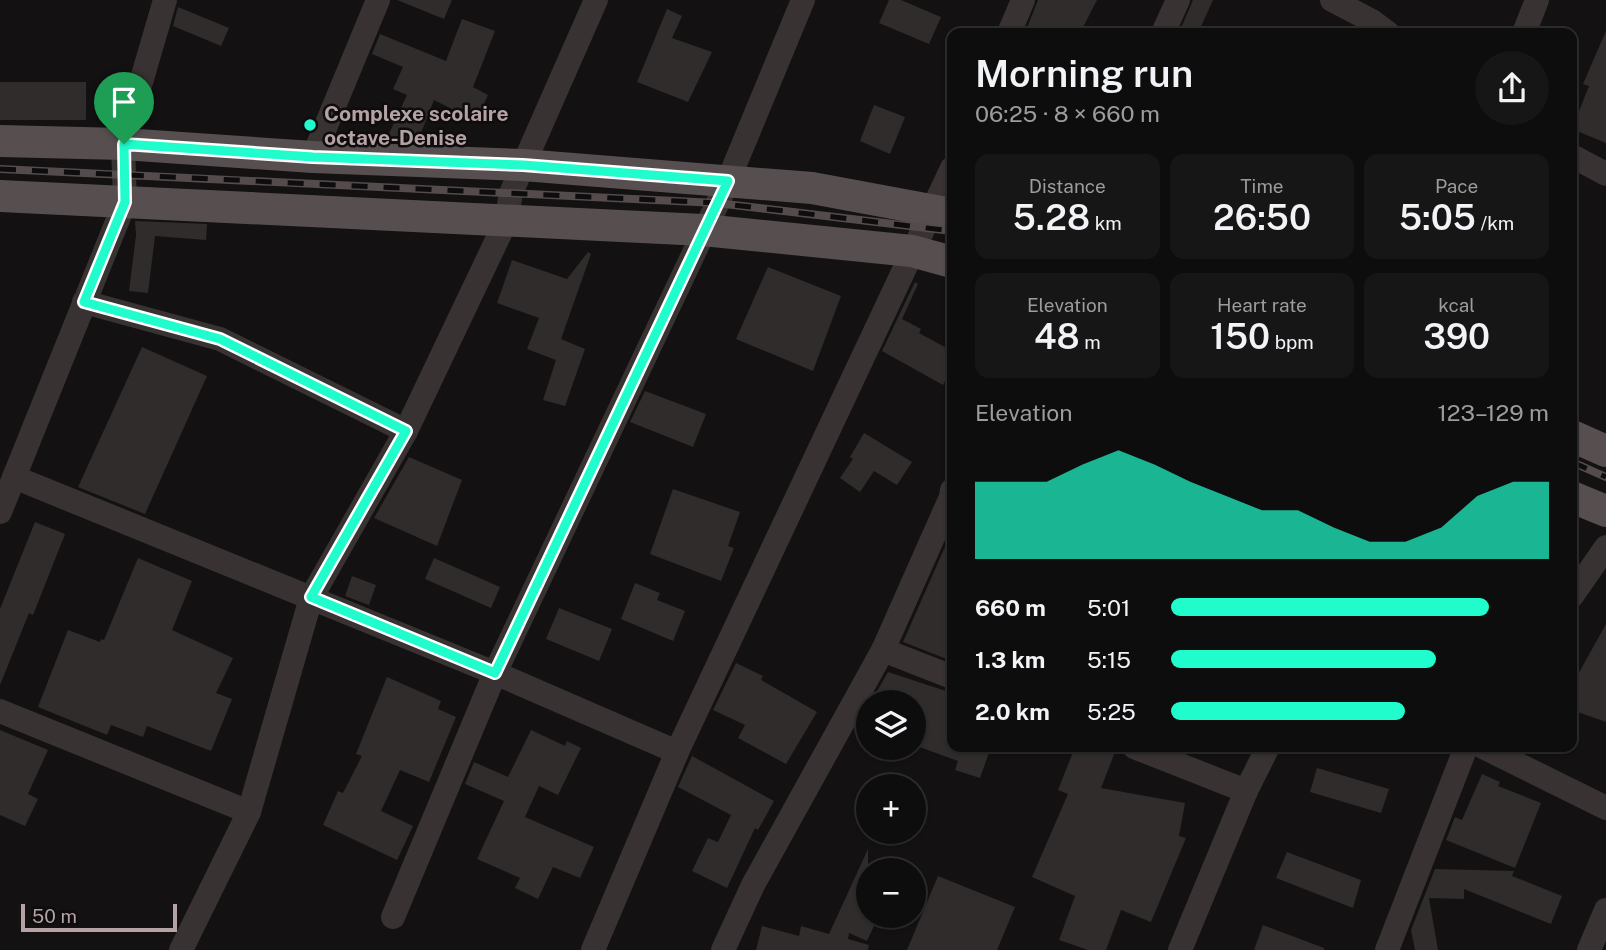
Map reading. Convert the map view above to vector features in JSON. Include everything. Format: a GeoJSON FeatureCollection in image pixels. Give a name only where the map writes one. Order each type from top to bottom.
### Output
{"type":"FeatureCollection","features":[{"type":"Feature","properties":{"kind":"main road"},"geometry":{"type":"LineString","coordinates":[[0,141],[124,144],[313,157],[523,165],[812,188],[943,212]]}},
{"type":"Feature","properties":{"kind":"main road"},"geometry":{"type":"LineString","coordinates":[[0,196],[703,230],[912,251],[947,261]]}},
{"type":"Feature","properties":{"kind":"main road"},"geometry":{"type":"LineString","coordinates":[[1577,438],[1606,451]]}},
{"type":"Feature","properties":{"kind":"main road"},"geometry":{"type":"LineString","coordinates":[[1577,499],[1606,511]]}},
{"type":"Feature","properties":{"kind":"street"},"geometry":{"type":"LineString","coordinates":[[0,512],[125,202],[124,144],[165,0]]}},
{"type":"Feature","properties":{"kind":"street"},"geometry":{"type":"LineString","coordinates":[[313,157],[378,0]]}},
{"type":"Feature","properties":{"kind":"street"},"geometry":{"type":"LineString","coordinates":[[181,950],[249,812],[311,597],[406,431],[506,221],[511,193],[596,0]]}},
{"type":"Feature","properties":{"kind":"street"},"geometry":{"type":"LineString","coordinates":[[393,917],[495,673],[728,181],[803,0]]}},
{"type":"Feature","properties":{"kind":"street"},"geometry":{"type":"LineString","coordinates":[[1011,28],[1023,0]]}},
{"type":"Feature","properties":{"kind":"street"},"geometry":{"type":"LineString","coordinates":[[1165,28],[1178,0]]}},
{"type":"Feature","properties":{"kind":"street"},"geometry":{"type":"LineString","coordinates":[[1332,0],[1374,28]]}},
{"type":"Feature","properties":{"kind":"street"},"geometry":{"type":"LineString","coordinates":[[1526,28],[1537,0]]}},
{"type":"Feature","properties":{"kind":"street"},"geometry":{"type":"LineString","coordinates":[[1577,159],[1606,174]]}},
{"type":"Feature","properties":{"kind":"street"},"geometry":{"type":"LineString","coordinates":[[593,950],[677,752],[912,251],[943,212],[947,192]]}},
{"type":"Feature","properties":{"kind":"street"},"geometry":{"type":"LineString","coordinates":[[84,302],[220,339],[406,431]]}},
{"type":"Feature","properties":{"kind":"street"},"geometry":{"type":"LineString","coordinates":[[14,477],[495,673],[677,752]]}},
{"type":"Feature","properties":{"kind":"street"},"geometry":{"type":"LineString","coordinates":[[723,950],[752,885],[883,650],[947,509]]}},
{"type":"Feature","properties":{"kind":"street"},"geometry":{"type":"LineString","coordinates":[[1577,589],[1606,547]]}},
{"type":"Feature","properties":{"kind":"street"},"geometry":{"type":"LineString","coordinates":[[883,650],[947,675]]}},
{"type":"Feature","properties":{"kind":"street"},"geometry":{"type":"LineString","coordinates":[[0,711],[249,812]]}},
{"type":"Feature","properties":{"kind":"street"},"geometry":{"type":"LineString","coordinates":[[1146,752],[1246,791]]}},
{"type":"Feature","properties":{"kind":"street"},"geometry":{"type":"LineString","coordinates":[[1180,950],[1246,791],[1266,752]]}},
{"type":"Feature","properties":{"kind":"street"},"geometry":{"type":"LineString","coordinates":[[1387,950],[1464,752]]}},
{"type":"Feature","properties":{"kind":"street"},"geometry":{"type":"LineString","coordinates":[[1493,752],[1606,808]]}},
{"type":"Feature","properties":{"kind":"street"},"geometry":{"type":"LineString","coordinates":[[1589,950],[1606,910]]}},
{"type":"Feature","properties":{"kind":"building"},"geometry":{"type":"Polygon","coordinates":[[[397,0],[452,0],[444,19],[397,0]]]}},
{"type":"Feature","properties":{"kind":"building"},"geometry":{"type":"Polygon","coordinates":[[[889,0],[901,0],[941,17],[929,44],[879,23],[889,0]]]}},
{"type":"Feature","properties":{"kind":"building"},"geometry":{"type":"Polygon","coordinates":[[[1038,0],[1097,0],[1083,28],[1027,28],[1038,0]]]}},
{"type":"Feature","properties":{"kind":"building"},"geometry":{"type":"Polygon","coordinates":[[[1193,0],[1213,0],[1200,28],[1181,28],[1193,0]]]}},
{"type":"Feature","properties":{"kind":"building"},"geometry":{"type":"Polygon","coordinates":[[[178,7],[229,28],[221,46],[173,26],[178,7]]]}},
{"type":"Feature","properties":{"kind":"building"},"geometry":{"type":"Polygon","coordinates":[[[667,9],[682,16],[672,38],[712,52],[688,102],[637,82],[667,9]]]}},
{"type":"Feature","properties":{"kind":"building"},"geometry":{"type":"Polygon","coordinates":[[[462,19],[495,31],[473,87],[488,95],[476,121],[434,100],[417,143],[387,138],[407,95],[393,89],[403,67],[372,54],[380,34],[446,61],[462,19]]]}},
{"type":"Feature","properties":{"kind":"building"},"geometry":{"type":"Polygon","coordinates":[[[1606,31],[1606,143],[1577,131],[1577,116],[1589,86],[1583,84],[1606,31]]]}},
{"type":"Feature","properties":{"kind":"building"},"geometry":{"type":"Polygon","coordinates":[[[0,82],[86,82],[86,120],[0,120],[0,82]]]}},
{"type":"Feature","properties":{"kind":"building"},"geometry":{"type":"Polygon","coordinates":[[[874,105],[905,117],[890,154],[860,141],[874,105]]]}},
{"type":"Feature","properties":{"kind":"building"},"geometry":{"type":"Polygon","coordinates":[[[135,221],[207,224],[206,240],[155,236],[148,293],[129,291],[136,235],[135,221]]]}},
{"type":"Feature","properties":{"kind":"building"},"geometry":{"type":"Polygon","coordinates":[[[588,252],[591,254],[561,339],[585,349],[565,406],[543,400],[556,360],[527,349],[539,318],[497,303],[512,260],[567,279],[588,252]]]}},
{"type":"Feature","properties":{"kind":"building"},"geometry":{"type":"Polygon","coordinates":[[[768,267],[841,296],[813,371],[736,339],[768,267]]]}},
{"type":"Feature","properties":{"kind":"building"},"geometry":{"type":"Polygon","coordinates":[[[915,282],[918,284],[902,319],[921,329],[919,333],[947,348],[947,378],[943,385],[882,351],[915,282]]]}},
{"type":"Feature","properties":{"kind":"building"},"geometry":{"type":"Polygon","coordinates":[[[142,347],[207,376],[145,514],[78,487],[142,347]]]}},
{"type":"Feature","properties":{"kind":"building"},"geometry":{"type":"Polygon","coordinates":[[[645,391],[706,414],[693,447],[630,422],[645,391]]]}},
{"type":"Feature","properties":{"kind":"building"},"geometry":{"type":"Polygon","coordinates":[[[864,433],[912,462],[897,485],[874,471],[860,492],[840,478],[853,459],[850,457],[864,433]]]}},
{"type":"Feature","properties":{"kind":"building"},"geometry":{"type":"Polygon","coordinates":[[[409,457],[462,480],[437,546],[374,518],[409,457]]]}},
{"type":"Feature","properties":{"kind":"building"},"geometry":{"type":"Polygon","coordinates":[[[673,489],[740,512],[728,546],[734,548],[721,581],[650,554],[673,489]]]}},
{"type":"Feature","properties":{"kind":"building"},"geometry":{"type":"Polygon","coordinates":[[[35,522],[65,534],[33,615],[29,613],[0,685],[0,609],[35,522]]]}},
{"type":"Feature","properties":{"kind":"building"},"geometry":{"type":"Polygon","coordinates":[[[947,542],[947,659],[903,642],[947,542]]]}},
{"type":"Feature","properties":{"kind":"building"},"geometry":{"type":"Polygon","coordinates":[[[138,558],[192,581],[172,630],[233,658],[216,693],[232,699],[211,751],[147,726],[143,737],[111,725],[107,735],[38,707],[68,630],[100,642],[101,639],[104,640],[138,558]]]}},
{"type":"Feature","properties":{"kind":"building"},"geometry":{"type":"Polygon","coordinates":[[[434,558],[500,587],[491,608],[425,579],[434,558]]]}},
{"type":"Feature","properties":{"kind":"building"},"geometry":{"type":"Polygon","coordinates":[[[352,576],[376,585],[369,605],[345,596],[352,576]]]}},
{"type":"Feature","properties":{"kind":"building"},"geometry":{"type":"Polygon","coordinates":[[[635,583],[660,593],[657,600],[685,611],[673,641],[621,619],[635,583]]]}},
{"type":"Feature","properties":{"kind":"building"},"geometry":{"type":"Polygon","coordinates":[[[559,608],[612,629],[599,661],[546,639],[559,608]]]}},
{"type":"Feature","properties":{"kind":"building"},"geometry":{"type":"Polygon","coordinates":[[[1606,624],[1606,722],[1577,712],[1577,676],[1606,624]]]}},
{"type":"Feature","properties":{"kind":"building"},"geometry":{"type":"Polygon","coordinates":[[[736,663],[763,676],[761,680],[817,712],[786,764],[738,738],[745,725],[713,710],[736,663]]]}},
{"type":"Feature","properties":{"kind":"building"},"geometry":{"type":"Polygon","coordinates":[[[888,672],[947,691],[947,752],[989,752],[980,778],[955,770],[958,761],[926,749],[926,690],[878,690],[888,672]]]}},
{"type":"Feature","properties":{"kind":"building"},"geometry":{"type":"Polygon","coordinates":[[[387,677],[441,701],[438,709],[456,717],[429,782],[400,770],[381,811],[413,826],[397,860],[323,825],[338,791],[343,793],[362,756],[356,754],[387,677]]]}},
{"type":"Feature","properties":{"kind":"building"},"geometry":{"type":"Polygon","coordinates":[[[0,730],[48,750],[28,794],[38,799],[25,826],[0,815],[0,730]]]}},
{"type":"Feature","properties":{"kind":"building"},"geometry":{"type":"Polygon","coordinates":[[[531,730],[565,746],[567,741],[581,748],[558,795],[539,786],[525,817],[594,847],[580,878],[553,867],[538,899],[515,888],[520,878],[477,859],[504,801],[465,784],[474,762],[508,777],[531,730]]]}},
{"type":"Feature","properties":{"kind":"building"},"geometry":{"type":"Polygon","coordinates":[[[1073,752],[1115,752],[1101,788],[1185,803],[1179,836],[1186,838],[1151,922],[1121,910],[1106,950],[1088,950],[1059,940],[1075,896],[1032,877],[1068,794],[1058,790],[1073,752]]]}},
{"type":"Feature","properties":{"kind":"building"},"geometry":{"type":"Polygon","coordinates":[[[692,756],[774,801],[758,830],[755,828],[727,888],[692,871],[708,838],[718,842],[731,815],[678,787],[692,756]]]}},
{"type":"Feature","properties":{"kind":"building"},"geometry":{"type":"Polygon","coordinates":[[[1317,768],[1389,789],[1381,813],[1310,792],[1317,768]]]}},
{"type":"Feature","properties":{"kind":"building"},"geometry":{"type":"Polygon","coordinates":[[[1482,774],[1500,782],[1498,786],[1541,803],[1515,868],[1446,840],[1455,817],[1462,820],[1482,774]]]}},
{"type":"Feature","properties":{"kind":"building"},"geometry":{"type":"Polygon","coordinates":[[[1287,852],[1361,880],[1353,908],[1276,878],[1287,852]]]}},
{"type":"Feature","properties":{"kind":"building"},"geometry":{"type":"Polygon","coordinates":[[[1435,869],[1514,871],[1512,876],[1562,896],[1551,924],[1464,889],[1464,899],[1429,898],[1438,950],[1415,950],[1411,930],[1435,869]]]}},
{"type":"Feature","properties":{"kind":"building"},"geometry":{"type":"Polygon","coordinates":[[[856,875],[856,928],[873,928],[867,941],[849,933],[848,939],[869,945],[868,950],[756,950],[762,926],[799,936],[801,926],[829,934],[856,875]]]}},
{"type":"Feature","properties":{"kind":"building"},"geometry":{"type":"Polygon","coordinates":[[[938,876],[1015,907],[997,950],[907,950],[916,928],[926,928],[926,905],[938,876]]]}},
{"type":"Feature","properties":{"kind":"building"},"geometry":{"type":"Polygon","coordinates":[[[1263,925],[1324,948],[1324,950],[1254,950],[1263,925]]]}},
{"type":"Feature","properties":{"kind":"railway"},"geometry":{"type":"LineString","coordinates":[[0,169],[717,203],[947,230]]}},
{"type":"Feature","properties":{"kind":"railway"},"geometry":{"type":"LineString","coordinates":[[1577,464],[1606,477]]}},
{"type":"Feature","properties":{"kind":"place","name":"Complexe scolaire octave-Denise"},"geometry":{"type":"Point","coordinates":[310,125]}},
{"type":"Feature","properties":{"kind":"route"},"geometry":{"type":"LineString","coordinates":[[124,144],[313,157],[523,165],[728,181],[495,673],[311,597],[406,431],[220,339],[84,302],[125,202],[124,144]]}}]}
